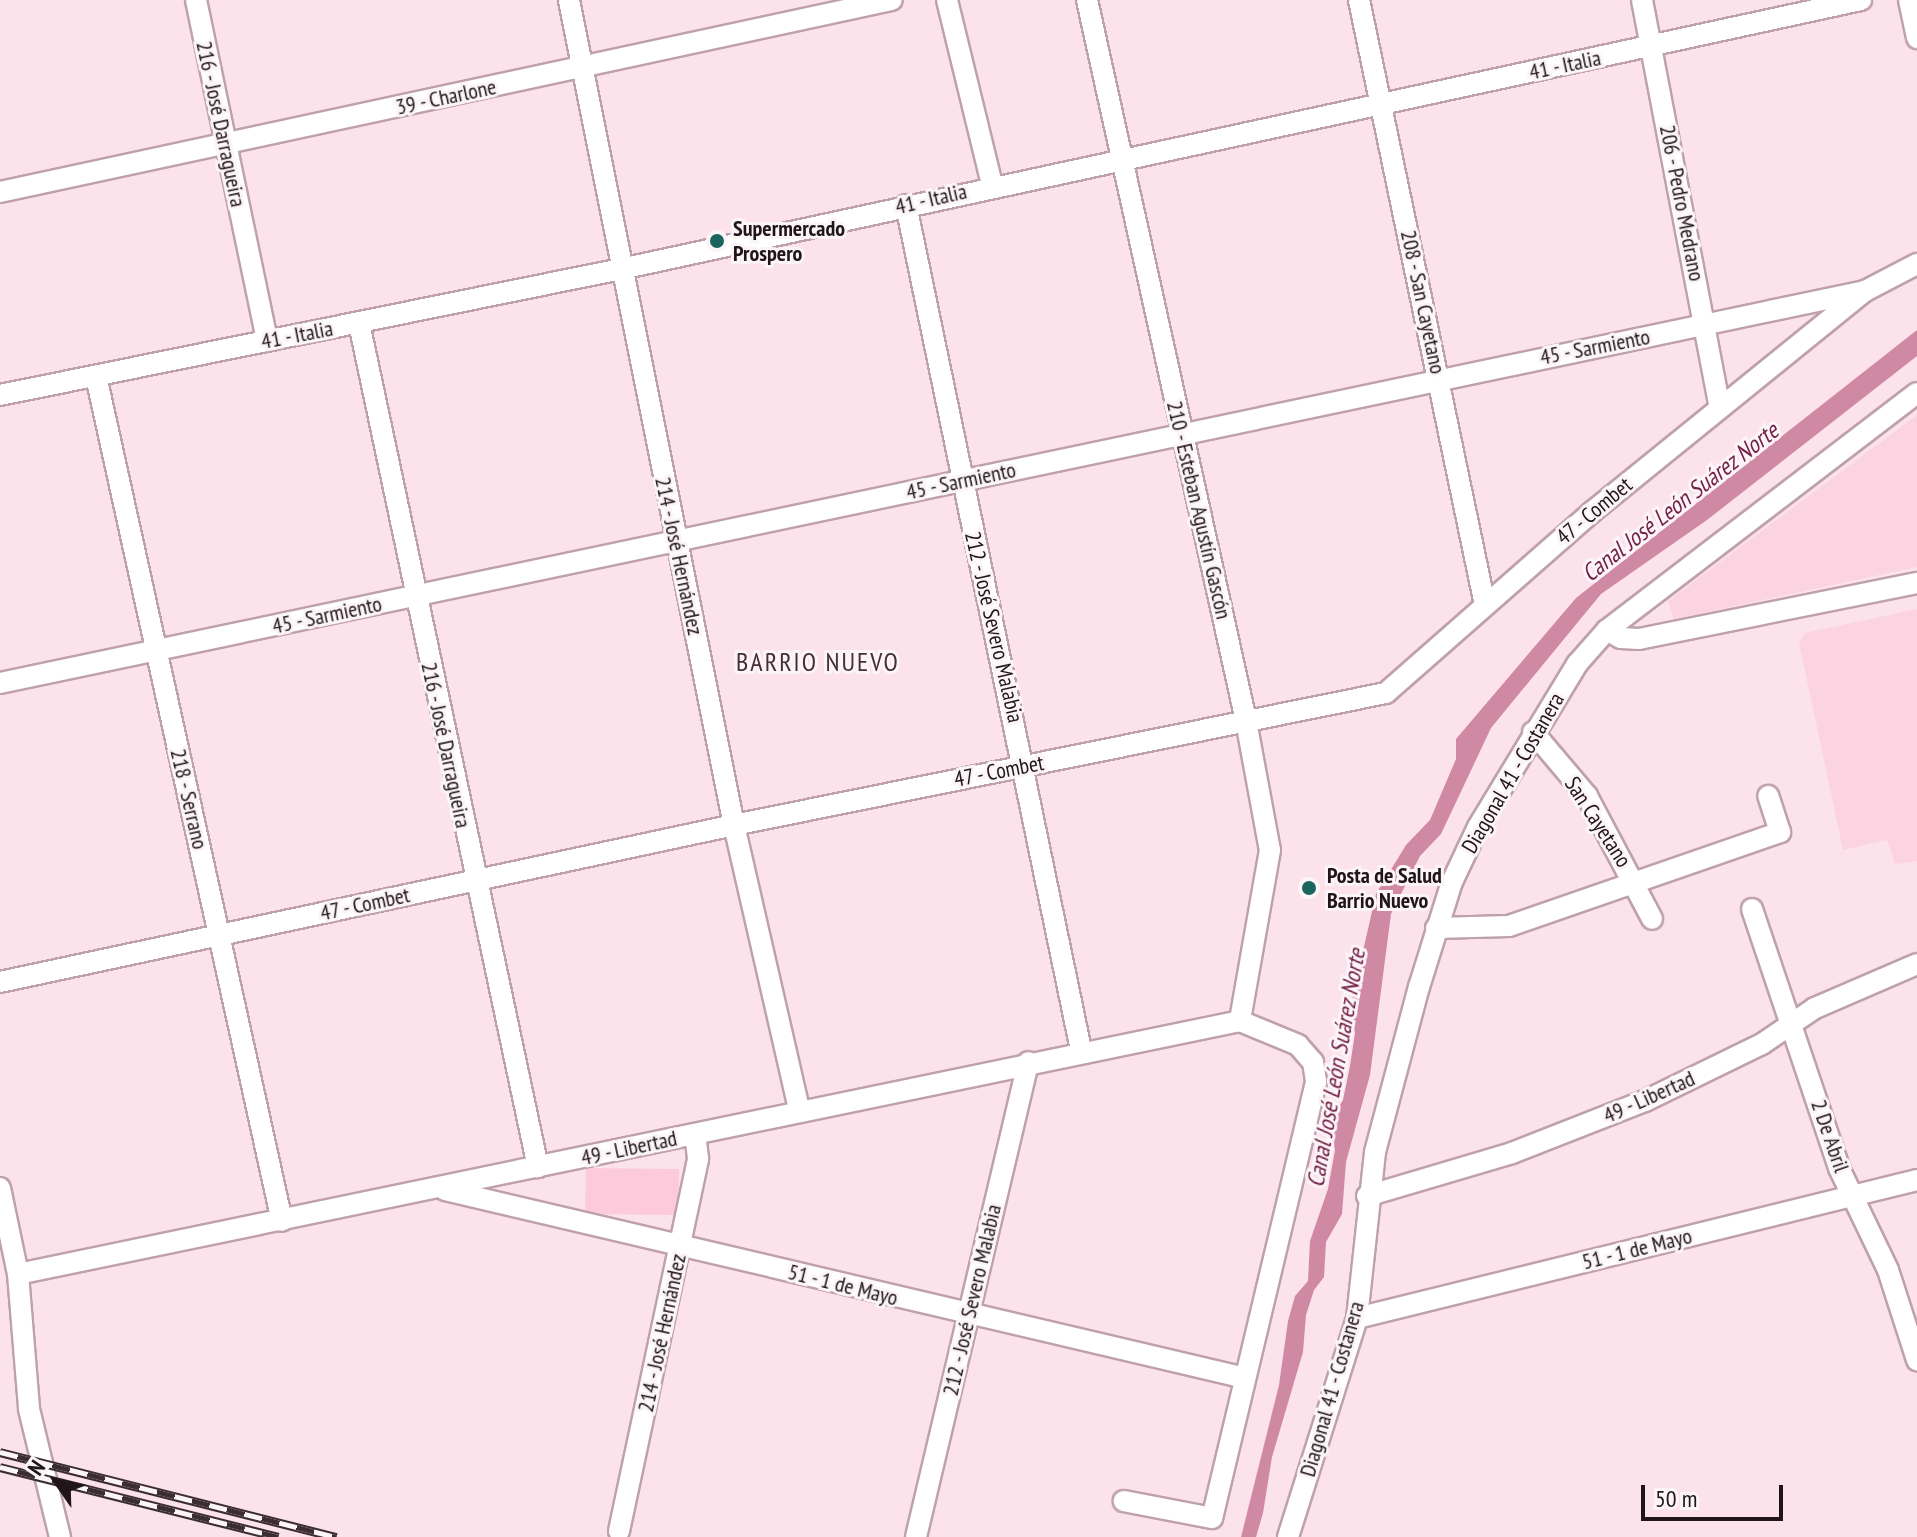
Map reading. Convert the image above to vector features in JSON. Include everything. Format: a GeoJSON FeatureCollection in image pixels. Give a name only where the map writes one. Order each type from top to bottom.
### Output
{"type":"FeatureCollection","features":[{"type":"Feature","properties":{"kind":"street","name":"216 - José Darragueira"},"geometry":{"type":"LineString","coordinates":[[196,0],[267,341]]}},
{"type":"Feature","properties":{"kind":"street","name":"214 - José Hernández"},"geometry":{"type":"LineString","coordinates":[[569,0],[734,825],[799,1109]]}},
{"type":"Feature","properties":{"kind":"street","name":"39 - Charlone"},"geometry":{"type":"LineString","coordinates":[[0,192],[892,0]]}},
{"type":"Feature","properties":{"kind":"street"},"geometry":{"type":"LineString","coordinates":[[947,0],[992,185]]}},
{"type":"Feature","properties":{"kind":"street","name":"210 - Esteban Agustín Gascón"},"geometry":{"type":"LineString","coordinates":[[1087,0],[1246,721],[1270,859],[1240,1021]]}},
{"type":"Feature","properties":{"kind":"street","name":"208 - San Cayetano"},"geometry":{"type":"LineString","coordinates":[[1359,0],[1485,605]]}},
{"type":"Feature","properties":{"kind":"street","name":"206 - Pedro Medrano"},"geometry":{"type":"LineString","coordinates":[[1642,0],[1720,407]]}},
{"type":"Feature","properties":{"kind":"street","name":"41 - Italia"},"geometry":{"type":"LineString","coordinates":[[0,395],[621,269],[992,185],[1381,105],[1861,0]]}},
{"type":"Feature","properties":{"kind":"street"},"geometry":{"type":"LineString","coordinates":[[1909,0],[1917,38]]}},
{"type":"Feature","properties":{"kind":"street","name":"212 - José Severo Malabia"},"geometry":{"type":"LineString","coordinates":[[906,205],[961,481],[1026,766],[1081,1050]]}},
{"type":"Feature","properties":{"kind":"street","name":"45 - Sarmiento"},"geometry":{"type":"LineString","coordinates":[[0,683],[1865,291],[1917,264]]}},
{"type":"Feature","properties":{"kind":"street","name":"47 - Combet"},"geometry":{"type":"LineString","coordinates":[[0,982],[734,825],[1386,693],[1485,605],[1720,407],[1865,291]]}},
{"type":"Feature","properties":{"kind":"street","name":"216 - José Darragueira"},"geometry":{"type":"LineString","coordinates":[[359,323],[474,881],[538,1167]]}},
{"type":"Feature","properties":{"kind":"street","name":"218 - Serrano"},"geometry":{"type":"LineString","coordinates":[[96,376],[282,1221]]}},
{"type":"Feature","properties":{"kind":"street","name":"Diagonal 41 - Costanera"},"geometry":{"type":"LineString","coordinates":[[1288,1537],[1357,1318],[1367,1196],[1436,928],[1478,827],[1577,664],[1607,630],[1917,393]]}},
{"type":"Feature","properties":{"kind":"street"},"geometry":{"type":"LineString","coordinates":[[1607,630],[1621,638],[1639,639],[1917,583]]}},
{"type":"Feature","properties":{"kind":"street","name":"San Cayetano"},"geometry":{"type":"LineString","coordinates":[[1533,732],[1587,796],[1635,879],[1652,919]]}},
{"type":"Feature","properties":{"kind":"street"},"geometry":{"type":"LineString","coordinates":[[1436,928],[1509,926],[1635,879],[1780,832],[1768,796]]}},
{"type":"Feature","properties":{"kind":"street","name":"2 De Abril"},"geometry":{"type":"LineString","coordinates":[[1752,909],[1839,1168],[1888,1270],[1917,1360]]}},
{"type":"Feature","properties":{"kind":"street","name":"49 - Libertad"},"geometry":{"type":"LineString","coordinates":[[1367,1196],[1512,1153],[1645,1101],[1762,1044],[1792,1022],[1917,964]]}},
{"type":"Feature","properties":{"kind":"street"},"geometry":{"type":"LineString","coordinates":[[1124,1501],[1212,1518],[1316,1082],[1313,1062],[1298,1045],[1240,1021]]}},
{"type":"Feature","properties":{"kind":"street","name":"49 - Libertad"},"geometry":{"type":"LineString","coordinates":[[18,1274],[441,1189],[1081,1050],[1240,1021]]}},
{"type":"Feature","properties":{"kind":"street","name":"212 - José Severo Malabia"},"geometry":{"type":"LineString","coordinates":[[916,1537],[1028,1062]]}},
{"type":"Feature","properties":{"kind":"street","name":"214 - José Hernández"},"geometry":{"type":"LineString","coordinates":[[619,1531],[698,1158],[695,1134]]}},
{"type":"Feature","properties":{"kind":"street","name":"51 - 1 de Mayo"},"geometry":{"type":"LineString","coordinates":[[1357,1318],[1917,1180]]}},
{"type":"Feature","properties":{"kind":"street"},"geometry":{"type":"LineString","coordinates":[[0,1188],[18,1274],[29,1409],[60,1537]]}},
{"type":"Feature","properties":{"kind":"street","name":"51 - 1 de Mayo"},"geometry":{"type":"LineString","coordinates":[[441,1189],[967,1316],[1245,1378]]}},
{"type":"Feature","properties":{"kind":"shaded area"},"geometry":{"type":"Polygon","coordinates":[[[1917,330],[1917,356],[1707,520],[1601,594],[1491,728],[1441,834],[1420,856],[1391,914],[1370,1075],[1346,1162],[1342,1214],[1326,1242],[1324,1277],[1314,1290],[1306,1315],[1303,1352],[1272,1457],[1256,1537],[1241,1537],[1279,1385],[1288,1321],[1295,1296],[1308,1281],[1310,1241],[1328,1189],[1335,1150],[1329,1123],[1343,1100],[1350,1066],[1355,1033],[1350,1008],[1376,894],[1406,845],[1430,820],[1456,759],[1456,739],[1576,598],[1917,330]]]}},
{"type":"Feature","properties":{"kind":"shaded area"},"geometry":{"type":"Polygon","coordinates":[[[1917,415],[1917,567],[1674,619],[1668,601],[1917,415]]]}},
{"type":"Feature","properties":{"kind":"shaded area"},"geometry":{"type":"Polygon","coordinates":[[[1917,609],[1917,861],[1895,864],[1887,840],[1843,850],[1799,643],[1805,633],[1917,609]]]}},
{"type":"Feature","properties":{"kind":"shaded area"},"geometry":{"type":"Polygon","coordinates":[[[586,1168],[679,1169],[678,1215],[585,1214],[586,1168]]]}},
{"type":"Feature","properties":{"kind":"railway"},"geometry":{"type":"LineString","coordinates":[[0,1452],[336,1537]]}},
{"type":"Feature","properties":{"kind":"railway"},"geometry":{"type":"LineString","coordinates":[[0,1467],[278,1537]]}},
{"type":"Feature","properties":{"kind":"place","name":"Supermercado Prospero"},"geometry":{"type":"Point","coordinates":[717,241]}},
{"type":"Feature","properties":{"kind":"place","name":"Posta de Salud Barrio Nuevo"},"geometry":{"type":"Point","coordinates":[1309,888]}},
{"type":"Feature","properties":{"kind":"district","name":"BARRIO NUEVO"},"geometry":{"type":"Point","coordinates":[818,662]}},
{"type":"Feature","properties":{"kind":"water label","name":"Canal José León Suárez Norte"},"geometry":{"type":"Point","coordinates":[1680,502]}},
{"type":"Feature","properties":{"kind":"water label","name":"Canal José León Suárez Norte"},"geometry":{"type":"Point","coordinates":[1336,1068]}}]}
